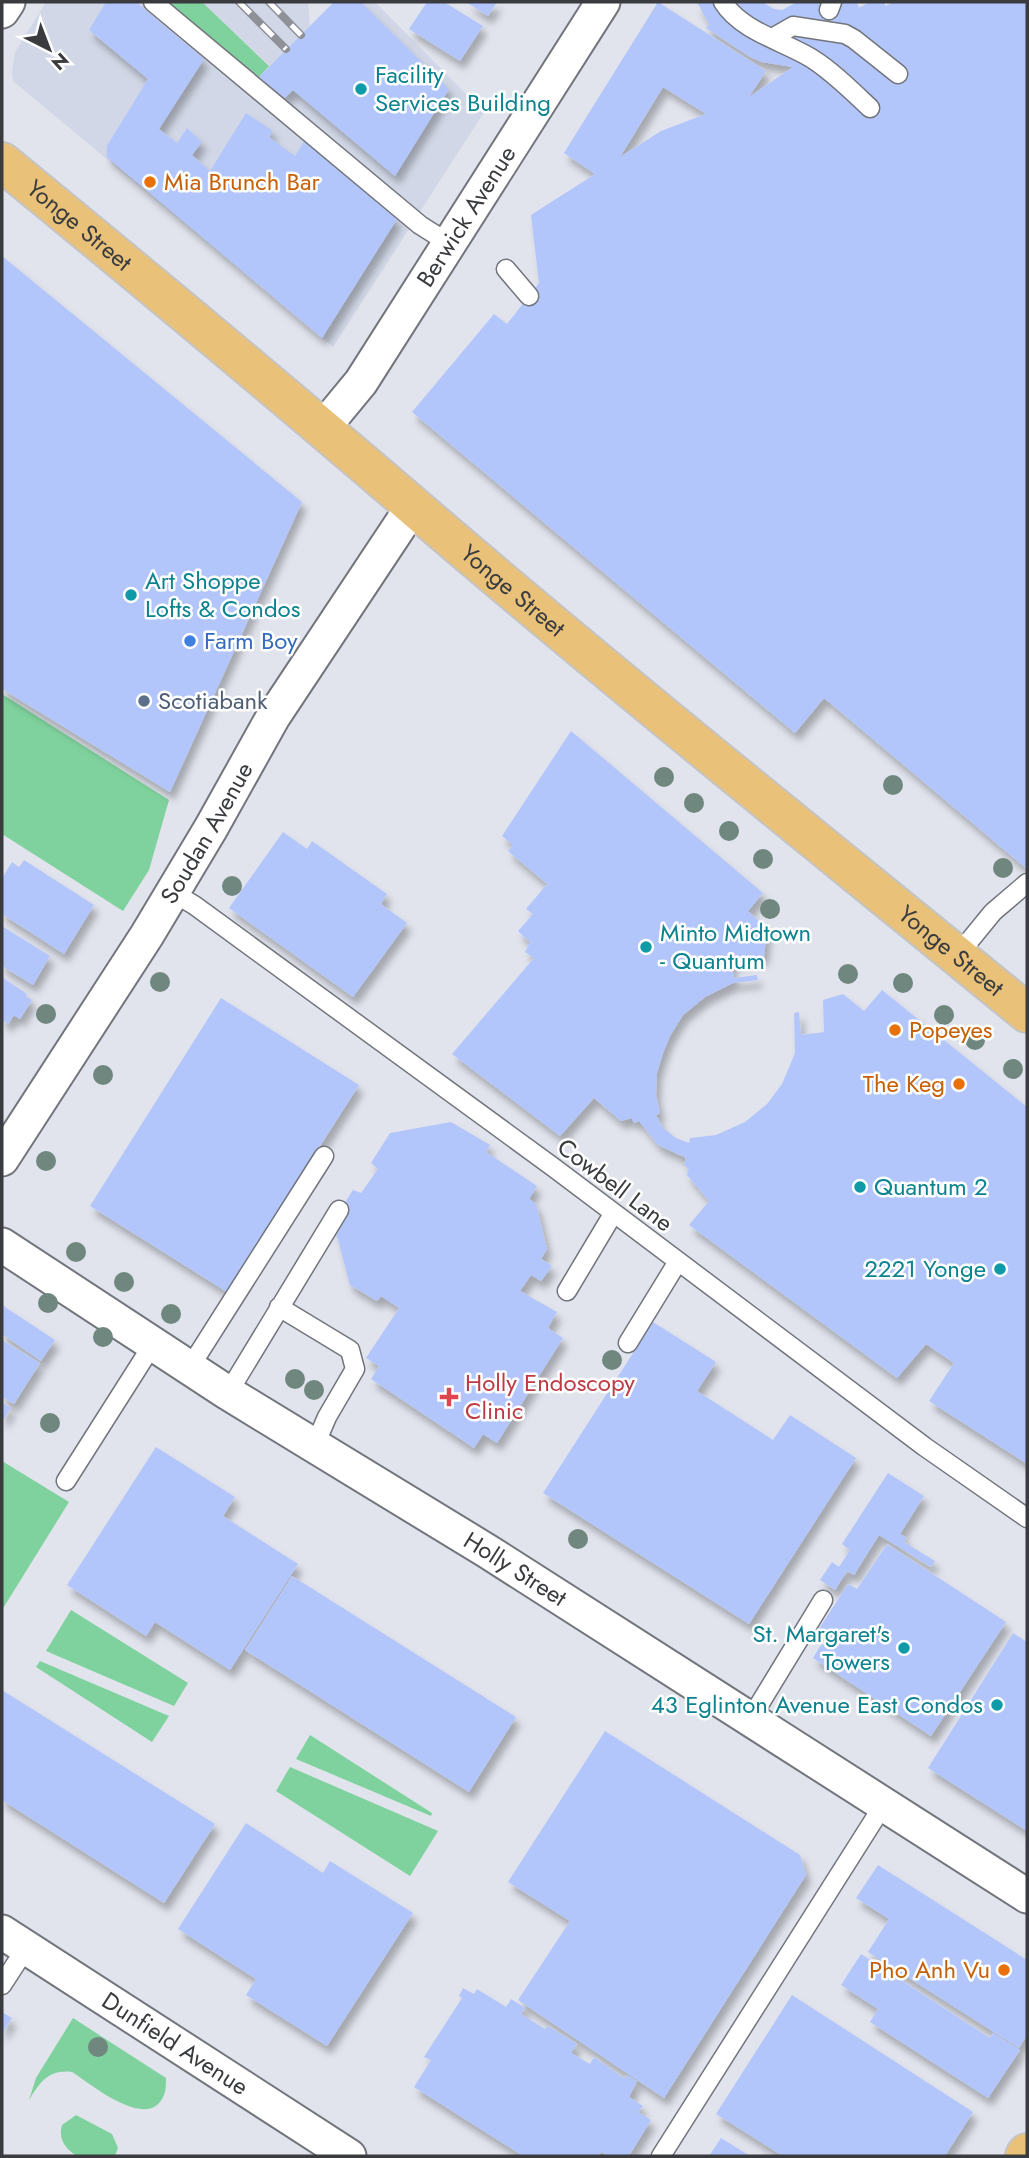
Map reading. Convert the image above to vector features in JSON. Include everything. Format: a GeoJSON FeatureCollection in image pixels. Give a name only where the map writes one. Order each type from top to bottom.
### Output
{"type":"FeatureCollection","features":[{"type":"Feature","properties":{"kind":"main road","name":"Yonge Street"},"geometry":{"type":"LineString","coordinates":[[2,162],[413,506],[1027,1013]]}},
{"type":"Feature","properties":{"kind":"street"},"geometry":{"type":"LineString","coordinates":[[2,11],[8,2]]}},
{"type":"Feature","properties":{"kind":"street","name":"Berwick Avenue"},"geometry":{"type":"LineString","coordinates":[[323,428],[361,382],[603,2]]}},
{"type":"Feature","properties":{"kind":"street","name":"Soudan Avenue"},"geometry":{"type":"LineString","coordinates":[[2,1159],[147,935],[273,717],[413,506]]}},
{"type":"Feature","properties":{"kind":"street","name":"Holly Street"},"geometry":{"type":"LineString","coordinates":[[2,1245],[228,1392],[751,1718],[1027,1896]]}},
{"type":"Feature","properties":{"kind":"street","name":"Dunfield Avenue"},"geometry":{"type":"LineString","coordinates":[[14,1940],[349,2156]]}},
{"type":"Feature","properties":{"kind":"lane"},"geometry":{"type":"LineString","coordinates":[[153,2],[420,225],[450,244]]}},
{"type":"Feature","properties":{"kind":"lane"},"geometry":{"type":"LineString","coordinates":[[723,2],[729,11],[758,32],[813,59],[870,108]]}},
{"type":"Feature","properties":{"kind":"lane"},"geometry":{"type":"LineString","coordinates":[[772,38],[793,26],[845,34],[898,74]]}},
{"type":"Feature","properties":{"kind":"lane"},"geometry":{"type":"LineString","coordinates":[[506,269],[528,296]]}},
{"type":"Feature","properties":{"kind":"lane"},"geometry":{"type":"LineString","coordinates":[[957,956],[993,912],[1027,883]]}},
{"type":"Feature","properties":{"kind":"lane","name":"Cowbell Lane"},"geometry":{"type":"LineString","coordinates":[[172,892],[194,905],[553,1167],[677,1263],[925,1447],[1027,1518]]}},
{"type":"Feature","properties":{"kind":"lane"},"geometry":{"type":"LineString","coordinates":[[190,1367],[324,1156]]}},
{"type":"Feature","properties":{"kind":"lane"},"geometry":{"type":"LineString","coordinates":[[228,1392],[339,1210]]}},
{"type":"Feature","properties":{"kind":"lane"},"geometry":{"type":"LineString","coordinates":[[567,1291],[613,1214]]}},
{"type":"Feature","properties":{"kind":"lane"},"geometry":{"type":"LineString","coordinates":[[628,1343],[677,1263]]}},
{"type":"Feature","properties":{"kind":"lane"},"geometry":{"type":"LineString","coordinates":[[279,1307],[350,1350],[355,1369],[327,1417],[315,1445]]}},
{"type":"Feature","properties":{"kind":"lane"},"geometry":{"type":"LineString","coordinates":[[66,1481],[153,1344]]}},
{"type":"Feature","properties":{"kind":"lane"},"geometry":{"type":"LineString","coordinates":[[751,1718],[824,1600]]}},
{"type":"Feature","properties":{"kind":"lane"},"geometry":{"type":"LineString","coordinates":[[661,2156],[884,1804]]}},
{"type":"Feature","properties":{"kind":"lane"},"geometry":{"type":"LineString","coordinates":[[2,1985],[14,1940]]}},
{"type":"Feature","properties":{"kind":"shaded area"},"geometry":{"type":"Polygon","coordinates":[[[46,2],[168,2],[259,76],[269,65],[202,2],[308,2],[310,26],[334,2],[375,2],[465,93],[488,106],[333,347],[13,81],[15,52],[46,2]]]}},
{"type":"Feature","properties":{"kind":"green space"},"geometry":{"type":"Polygon","coordinates":[[[168,2],[202,2],[269,66],[259,77],[168,2]]]}},
{"type":"Feature","properties":{"kind":"green space"},"geometry":{"type":"Polygon","coordinates":[[[2,694],[169,800],[149,870],[123,911],[2,834],[2,694]]]}},
{"type":"Feature","properties":{"kind":"green space"},"geometry":{"type":"Polygon","coordinates":[[[2,1461],[69,1502],[2,1610],[2,1461]]]}},
{"type":"Feature","properties":{"kind":"green space"},"geometry":{"type":"Polygon","coordinates":[[[71,1610],[188,1683],[174,1706],[46,1651],[71,1610]]]}},
{"type":"Feature","properties":{"kind":"green space"},"geometry":{"type":"Polygon","coordinates":[[[40,1661],[169,1716],[152,1742],[36,1667],[40,1661]]]}},
{"type":"Feature","properties":{"kind":"green space"},"geometry":{"type":"Polygon","coordinates":[[[310,1735],[432,1813],[431,1816],[296,1759],[310,1735]]]}},
{"type":"Feature","properties":{"kind":"green space"},"geometry":{"type":"Polygon","coordinates":[[[290,1767],[438,1831],[410,1876],[276,1791],[290,1767]]]}},
{"type":"Feature","properties":{"kind":"green space"},"geometry":{"type":"Polygon","coordinates":[[[73,2018],[166,2078],[164,2095],[157,2105],[146,2109],[133,2108],[106,2095],[72,2072],[57,2073],[46,2078],[29,2100],[36,2078],[73,2018]]]}},
{"type":"Feature","properties":{"kind":"green space"},"geometry":{"type":"Polygon","coordinates":[[[76,2115],[112,2134],[118,2148],[115,2156],[77,2156],[69,2150],[62,2139],[62,2125],[76,2115]]]}},
{"type":"Feature","properties":{"kind":"building"},"geometry":{"type":"Polygon","coordinates":[[[106,2],[136,2],[204,59],[159,129],[177,143],[187,128],[202,142],[192,155],[210,171],[246,113],[273,131],[269,137],[295,156],[304,141],[397,219],[322,338],[107,157],[107,146],[148,79],[89,30],[106,2]]]}},
{"type":"Feature","properties":{"kind":"building","name":"Facility Services Building"},"geometry":{"type":"Polygon","coordinates":[[[334,2],[361,2],[449,89],[395,176],[293,90],[285,98],[259,77],[334,2]]]}},
{"type":"Feature","properties":{"kind":"building"},"geometry":{"type":"Polygon","coordinates":[[[427,2],[444,2],[483,26],[460,61],[409,29],[427,2]]]}},
{"type":"Feature","properties":{"kind":"building"},"geometry":{"type":"Polygon","coordinates":[[[466,2],[497,2],[488,16],[466,2]]]}},
{"type":"Feature","properties":{"kind":"building"},"geometry":{"type":"Polygon","coordinates":[[[658,2],[766,71],[749,97],[793,67],[762,62],[750,57],[706,28],[709,24],[697,2],[762,2],[782,10],[797,2],[857,2],[859,8],[869,2],[883,2],[886,6],[893,2],[1027,2],[1027,869],[824,698],[795,733],[412,412],[494,314],[507,324],[539,283],[531,215],[595,174],[564,153],[658,2]],[[663,87],[620,157],[661,131],[706,114],[663,87]]]}},
{"type":"Feature","properties":{"kind":"building","name":"Art Shoppe Lofts & Condos"},"geometry":{"type":"Polygon","coordinates":[[[2,256],[302,502],[170,792],[2,689],[2,256]]]}},
{"type":"Feature","properties":{"kind":"building"},"geometry":{"type":"Polygon","coordinates":[[[571,731],[763,893],[748,911],[767,928],[764,957],[731,962],[734,978],[757,975],[758,980],[733,983],[705,997],[683,1015],[670,1036],[657,1073],[656,1095],[660,1113],[656,1115],[663,1128],[676,1138],[689,1143],[690,1138],[716,1135],[745,1122],[767,1104],[782,1084],[795,1053],[794,1013],[799,1012],[801,1035],[824,1032],[823,1000],[843,994],[864,1011],[882,990],[1027,1107],[1027,1464],[929,1401],[954,1363],[926,1344],[897,1378],[689,1225],[709,1201],[687,1175],[689,1167],[684,1166],[686,1158],[658,1145],[639,1121],[634,1123],[632,1118],[621,1121],[594,1098],[560,1136],[452,1054],[534,958],[525,952],[530,942],[518,931],[533,914],[526,909],[547,884],[508,851],[513,845],[502,836],[571,731]]]}},
{"type":"Feature","properties":{"kind":"building"},"geometry":{"type":"Polygon","coordinates":[[[283,832],[307,849],[312,841],[387,894],[381,904],[407,923],[353,997],[229,908],[283,832]]]}},
{"type":"Feature","properties":{"kind":"building"},"geometry":{"type":"Polygon","coordinates":[[[24,860],[94,905],[64,954],[2,914],[2,878],[12,862],[19,867],[24,860]]]}},
{"type":"Feature","properties":{"kind":"building"},"geometry":{"type":"Polygon","coordinates":[[[2,926],[50,956],[33,985],[2,966],[2,926]]]}},
{"type":"Feature","properties":{"kind":"building"},"geometry":{"type":"Polygon","coordinates":[[[2,977],[32,1000],[20,1019],[14,1015],[8,1024],[2,1020],[2,977]]]}},
{"type":"Feature","properties":{"kind":"building"},"geometry":{"type":"Polygon","coordinates":[[[221,998],[359,1085],[227,1292],[90,1206],[221,998]]]}},
{"type":"Feature","properties":{"kind":"building"},"geometry":{"type":"Polygon","coordinates":[[[451,1122],[490,1145],[486,1152],[537,1186],[529,1199],[536,1204],[547,1249],[541,1259],[552,1266],[541,1281],[531,1275],[520,1291],[557,1312],[548,1328],[563,1338],[497,1443],[483,1434],[474,1448],[371,1379],[379,1366],[366,1358],[399,1308],[381,1296],[377,1301],[350,1285],[333,1221],[353,1190],[361,1193],[378,1169],[371,1163],[390,1133],[451,1122]]]}},
{"type":"Feature","properties":{"kind":"building"},"geometry":{"type":"Polygon","coordinates":[[[2,1305],[55,1340],[41,1361],[2,1334],[2,1305]]]}},
{"type":"Feature","properties":{"kind":"building"},"geometry":{"type":"Polygon","coordinates":[[[653,1322],[716,1362],[697,1391],[773,1440],[790,1415],[856,1458],[749,1624],[543,1493],[653,1322]]]}},
{"type":"Feature","properties":{"kind":"building"},"geometry":{"type":"Polygon","coordinates":[[[2,1340],[40,1363],[14,1404],[2,1397],[2,1340]]]}},
{"type":"Feature","properties":{"kind":"building"},"geometry":{"type":"Polygon","coordinates":[[[2,1402],[11,1408],[2,1422],[2,1402]]]}},
{"type":"Feature","properties":{"kind":"building"},"geometry":{"type":"Polygon","coordinates":[[[156,1447],[235,1497],[223,1516],[298,1564],[230,1670],[155,1622],[146,1636],[67,1585],[156,1447]]]}},
{"type":"Feature","properties":{"kind":"building"},"geometry":{"type":"Polygon","coordinates":[[[888,1473],[924,1496],[900,1534],[907,1538],[904,1542],[935,1561],[931,1567],[879,1535],[854,1575],[847,1571],[835,1590],[820,1580],[832,1562],[839,1567],[850,1550],[842,1544],[888,1473]]]}},
{"type":"Feature","properties":{"kind":"building","name":"St. Margaret's Towers"},"geometry":{"type":"Polygon","coordinates":[[[887,1544],[1006,1622],[931,1736],[813,1658],[825,1638],[817,1632],[848,1584],[857,1589],[887,1544]]]}},
{"type":"Feature","properties":{"kind":"building"},"geometry":{"type":"Polygon","coordinates":[[[292,1576],[516,1717],[469,1792],[245,1650],[292,1576]]]}},
{"type":"Feature","properties":{"kind":"building","name":"43 Eglinton Avenue East Condos"},"geometry":{"type":"Polygon","coordinates":[[[1013,1633],[1027,1642],[1027,1831],[928,1768],[1013,1633]]]}},
{"type":"Feature","properties":{"kind":"building"},"geometry":{"type":"Polygon","coordinates":[[[2,1690],[215,1824],[164,1903],[2,1800],[2,1690]]]}},
{"type":"Feature","properties":{"kind":"building"},"geometry":{"type":"Polygon","coordinates":[[[605,1731],[800,1855],[806,1875],[664,2098],[518,2000],[570,1921],[508,1882],[605,1731]]]}},
{"type":"Feature","properties":{"kind":"building"},"geometry":{"type":"Polygon","coordinates":[[[246,1823],[323,1873],[330,1861],[413,1913],[327,2046],[246,1995],[256,1979],[178,1929],[246,1823]]]}},
{"type":"Feature","properties":{"kind":"building"},"geometry":{"type":"Polygon","coordinates":[[[878,1865],[1027,1960],[1027,2035],[1019,2048],[868,1952],[889,1919],[856,1898],[878,1865]]]}},
{"type":"Feature","properties":{"kind":"building"},"geometry":{"type":"Polygon","coordinates":[[[861,1954],[990,2038],[993,2033],[1020,2050],[988,2098],[870,2022],[878,2009],[841,1985],[861,1954]]]}},
{"type":"Feature","properties":{"kind":"building"},"geometry":{"type":"Polygon","coordinates":[[[463,1988],[474,1994],[477,1989],[506,2007],[511,1999],[525,2008],[521,2014],[545,2029],[548,2026],[577,2044],[571,2053],[590,2064],[594,2057],[625,2079],[626,2075],[637,2081],[629,2097],[643,2106],[638,2112],[651,2120],[629,2156],[608,2156],[601,2152],[599,2156],[523,2156],[414,2087],[431,2060],[424,2057],[462,1998],[459,1996],[463,1988]]]}},
{"type":"Feature","properties":{"kind":"building"},"geometry":{"type":"Polygon","coordinates":[[[792,1995],[973,2112],[945,2156],[783,2156],[716,2114],[792,1995]]]}},
{"type":"Feature","properties":{"kind":"building"},"geometry":{"type":"Polygon","coordinates":[[[2,2012],[12,2018],[2,2034],[2,2012]]]}},
{"type":"Feature","properties":{"kind":"building"},"geometry":{"type":"Polygon","coordinates":[[[721,2138],[750,2156],[709,2156],[721,2138]]]}},
{"type":"Feature","properties":{"kind":"railway"},"geometry":{"type":"LineString","coordinates":[[239,2],[286,49]]}},
{"type":"Feature","properties":{"kind":"railway"},"geometry":{"type":"LineString","coordinates":[[269,2],[301,35]]}},
{"type":"Feature","properties":{"kind":"place","name":"Facility Services Building"},"geometry":{"type":"Point","coordinates":[361,89]}},
{"type":"Feature","properties":{"kind":"place","name":"Mia Brunch Bar"},"geometry":{"type":"Point","coordinates":[150,182]}},
{"type":"Feature","properties":{"kind":"place","name":"Art Shoppe Lofts & Condos"},"geometry":{"type":"Point","coordinates":[131,595]}},
{"type":"Feature","properties":{"kind":"place","name":"Farm Boy"},"geometry":{"type":"Point","coordinates":[190,641]}},
{"type":"Feature","properties":{"kind":"place","name":"Scotiabank"},"geometry":{"type":"Point","coordinates":[144,701]}},
{"type":"Feature","properties":{"kind":"place","name":"Minto Midtown - Quantum"},"geometry":{"type":"Point","coordinates":[646,947]}},
{"type":"Feature","properties":{"kind":"place","name":"Popeyes"},"geometry":{"type":"Point","coordinates":[895,1030]}},
{"type":"Feature","properties":{"kind":"place","name":"The Keg"},"geometry":{"type":"Point","coordinates":[959,1084]}},
{"type":"Feature","properties":{"kind":"place","name":"Quantum 2"},"geometry":{"type":"Point","coordinates":[860,1187]}},
{"type":"Feature","properties":{"kind":"place","name":"2221 Yonge"},"geometry":{"type":"Point","coordinates":[1000,1269]}},
{"type":"Feature","properties":{"kind":"place","name":"Holly Endoscopy Clinic"},"geometry":{"type":"Point","coordinates":[449,1397]}},
{"type":"Feature","properties":{"kind":"place","name":"St. Margaret's Towers"},"geometry":{"type":"Point","coordinates":[904,1648]}},
{"type":"Feature","properties":{"kind":"place","name":"43 Eglinton Avenue East Condos"},"geometry":{"type":"Point","coordinates":[997,1705]}},
{"type":"Feature","properties":{"kind":"place","name":"Pho Anh Vu"},"geometry":{"type":"Point","coordinates":[1004,1970]}}]}
